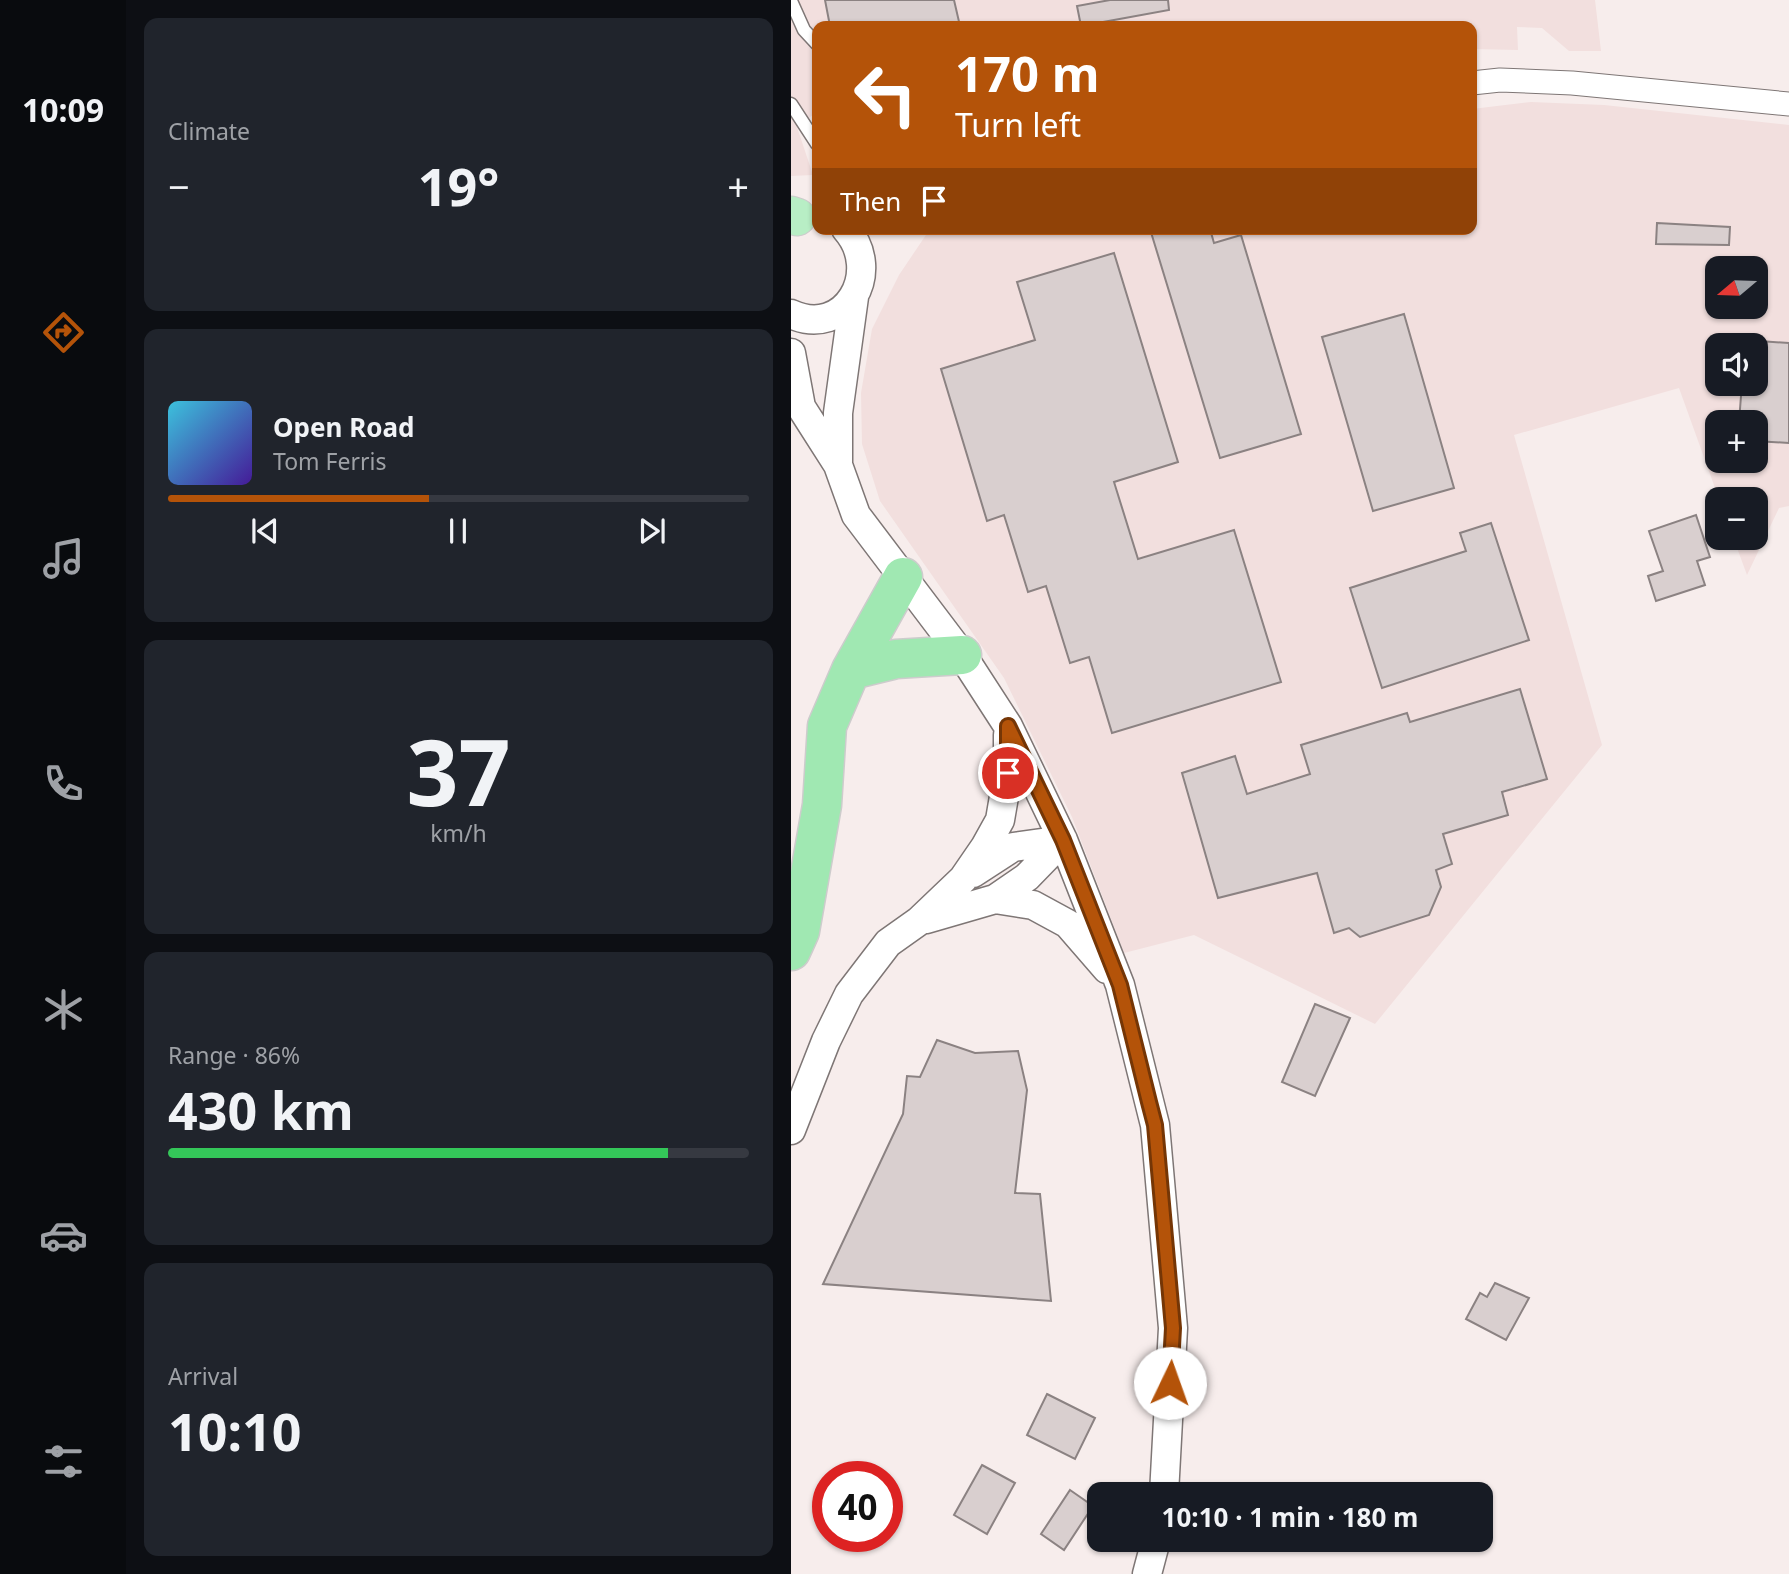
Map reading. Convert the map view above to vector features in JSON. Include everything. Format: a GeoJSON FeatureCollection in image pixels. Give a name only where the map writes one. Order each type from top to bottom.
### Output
{"type":"FeatureCollection","features":[{"type":"Feature","properties":{"kind":"highway"},"geometry":{"type":"LineString","coordinates":[[791,951],[800,931],[822,805],[827,726],[851,670],[903,577]]}},
{"type":"Feature","properties":{"kind":"highway"},"geometry":{"type":"LineString","coordinates":[[851,670],[896,659],[962,655]]}},
{"type":"Feature","properties":{"kind":"street"},"geometry":{"type":"LineString","coordinates":[[1477,82],[1500,80],[1572,83],[1789,104]]}},
{"type":"Feature","properties":{"kind":"street"},"geometry":{"type":"LineString","coordinates":[[791,314],[813,320],[829,316],[843,308],[854,297],[860,286],[863,263],[851,235]]}},
{"type":"Feature","properties":{"kind":"street"},"geometry":{"type":"LineString","coordinates":[[838,465],[838,413],[854,297]]}},
{"type":"Feature","properties":{"kind":"street"},"geometry":{"type":"LineString","coordinates":[[791,353],[796,398],[838,465],[856,515],[962,655],[1008,726],[1063,840],[1120,985],[1155,1125],[1173,1328],[1165,1482]]}},
{"type":"Feature","properties":{"kind":"street"},"geometry":{"type":"LineString","coordinates":[[963,879],[1000,820],[1008,773],[1008,726]]}},
{"type":"Feature","properties":{"kind":"street"},"geometry":{"type":"LineString","coordinates":[[791,1130],[826,1041],[849,994],[888,943],[919,921],[963,879],[1013,846],[1063,840]]}},
{"type":"Feature","properties":{"kind":"street"},"geometry":{"type":"LineString","coordinates":[[919,921],[995,899],[1027,877],[1063,840]]}},
{"type":"Feature","properties":{"kind":"street"},"geometry":{"type":"LineString","coordinates":[[995,899],[1033,905],[1068,924],[1120,985]]}},
{"type":"Feature","properties":{"kind":"street"},"geometry":{"type":"LineString","coordinates":[[1147,1574],[1153,1552]]}},
{"type":"Feature","properties":{"kind":"lane"},"geometry":{"type":"LineString","coordinates":[[791,1],[804,30],[812,39]]}},
{"type":"Feature","properties":{"kind":"lane"},"geometry":{"type":"LineString","coordinates":[[791,104],[812,136]]}},
{"type":"Feature","properties":{"kind":"shaded area"},"geometry":{"type":"Polygon","coordinates":[[[791,0],[1595,0],[1601,51],[1569,51],[1542,28],[1517,27],[1518,50],[1477,49],[1477,21],[812,21],[812,116],[797,127],[812,175],[791,176],[791,0]]]}},
{"type":"Feature","properties":{"kind":"shaded area"},"geometry":{"type":"Polygon","coordinates":[[[1531,102],[1604,105],[1789,125],[1789,506],[1779,508],[1768,531],[1768,487],[1715,487],[1710,473],[1768,473],[1768,410],[1705,410],[1705,460],[1679,388],[1514,435],[1602,745],[1375,1024],[1194,935],[1124,953],[1072,817],[1004,678],[880,501],[862,444],[861,393],[872,329],[899,275],[926,235],[1477,235],[1477,108],[1531,102]]]}},
{"type":"Feature","properties":{"kind":"shaded area"},"geometry":{"type":"Polygon","coordinates":[[[1738,550],[1759,550],[1747,575],[1738,550]]]}},
{"type":"Feature","properties":{"kind":"building"},"geometry":{"type":"Polygon","coordinates":[[[825,0],[954,0],[959,21],[829,21],[825,0]]]}},
{"type":"Feature","properties":{"kind":"building"},"geometry":{"type":"Polygon","coordinates":[[[1110,0],[1168,0],[1169,10],[1108,21],[1080,21],[1077,6],[1110,0]]]}},
{"type":"Feature","properties":{"kind":"building"},"geometry":{"type":"Polygon","coordinates":[[[1657,223],[1730,227],[1729,245],[1656,244],[1657,223]]]}},
{"type":"Feature","properties":{"kind":"building"},"geometry":{"type":"Polygon","coordinates":[[[1152,235],[1212,235],[1214,243],[1241,235],[1301,434],[1220,458],[1152,235]]]}},
{"type":"Feature","properties":{"kind":"building"},"geometry":{"type":"Polygon","coordinates":[[[1114,253],[1178,462],[1114,482],[1138,559],[1234,530],[1281,682],[1112,733],[1089,657],[1070,663],[1046,586],[1028,592],[1004,515],[987,521],[941,369],[1035,340],[1017,282],[1114,253]]]}},
{"type":"Feature","properties":{"kind":"building"},"geometry":{"type":"Polygon","coordinates":[[[1404,314],[1454,488],[1373,511],[1322,337],[1404,314]]]}},
{"type":"Feature","properties":{"kind":"building"},"geometry":{"type":"Polygon","coordinates":[[[1768,342],[1789,343],[1789,443],[1768,442],[1768,410],[1740,410],[1741,396],[1768,396],[1768,342]]]}},
{"type":"Feature","properties":{"kind":"building"},"geometry":{"type":"Polygon","coordinates":[[[1696,515],[1705,550],[1708,550],[1710,557],[1697,561],[1705,585],[1656,601],[1648,576],[1663,571],[1649,531],[1696,515]]]}},
{"type":"Feature","properties":{"kind":"building"},"geometry":{"type":"Polygon","coordinates":[[[1491,523],[1529,640],[1382,688],[1350,588],[1466,551],[1460,533],[1491,523]]]}},
{"type":"Feature","properties":{"kind":"building"},"geometry":{"type":"Polygon","coordinates":[[[1520,689],[1547,779],[1502,792],[1508,815],[1443,834],[1452,864],[1436,870],[1441,887],[1429,915],[1360,937],[1349,928],[1334,933],[1317,873],[1218,898],[1182,773],[1235,756],[1247,794],[1310,774],[1301,745],[1407,713],[1410,722],[1520,689]]]}},
{"type":"Feature","properties":{"kind":"building"},"geometry":{"type":"Polygon","coordinates":[[[1315,1004],[1350,1018],[1315,1096],[1282,1082],[1315,1004]]]}},
{"type":"Feature","properties":{"kind":"building"},"geometry":{"type":"Polygon","coordinates":[[[937,1040],[975,1053],[1018,1051],[1027,1090],[1015,1193],[1040,1194],[1051,1301],[823,1284],[903,1114],[907,1076],[920,1077],[937,1040]]]}},
{"type":"Feature","properties":{"kind":"building"},"geometry":{"type":"Polygon","coordinates":[[[1495,1283],[1529,1298],[1506,1340],[1466,1319],[1480,1293],[1487,1297],[1495,1283]]]}},
{"type":"Feature","properties":{"kind":"building"},"geometry":{"type":"Polygon","coordinates":[[[1047,1394],[1095,1418],[1075,1459],[1027,1435],[1047,1394]]]}},
{"type":"Feature","properties":{"kind":"building"},"geometry":{"type":"Polygon","coordinates":[[[982,1465],[1015,1483],[987,1534],[954,1515],[982,1465]]]}},
{"type":"Feature","properties":{"kind":"building"},"geometry":{"type":"Polygon","coordinates":[[[1070,1490],[1087,1502],[1087,1515],[1064,1550],[1041,1534],[1070,1490]]]}},
{"type":"Feature","properties":{"kind":"route"},"geometry":{"type":"LineString","coordinates":[[1008,773],[1008,726],[1063,840],[1120,985],[1155,1125],[1173,1328],[1170,1383]]}}]}
